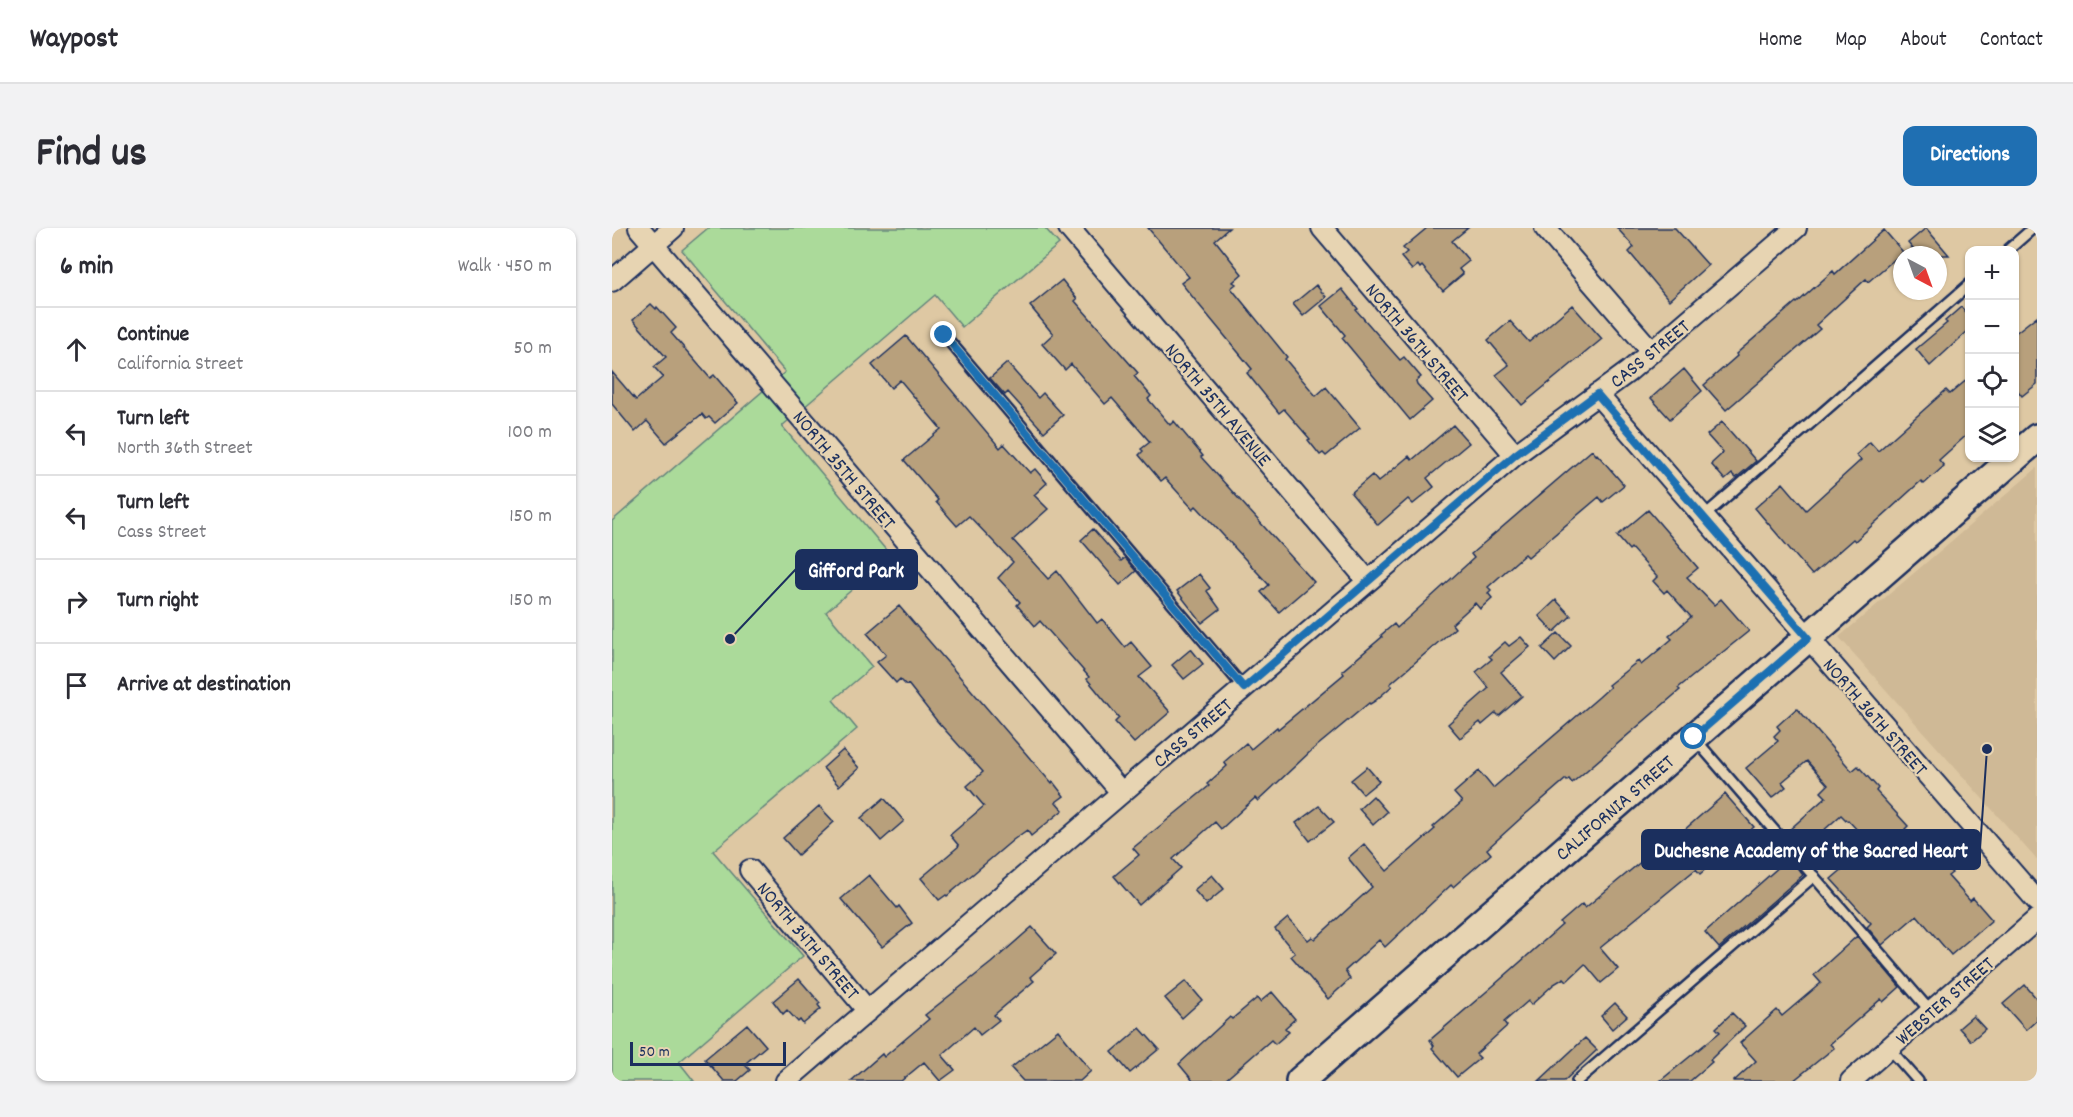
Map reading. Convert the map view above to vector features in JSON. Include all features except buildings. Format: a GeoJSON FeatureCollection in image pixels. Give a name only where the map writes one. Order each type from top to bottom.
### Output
{"type":"FeatureCollection","features":[{"type":"Feature","properties":{"kind":"street","name":"NORTH 35TH STREET"},"geometry":{"type":"LineString","coordinates":[[639,228],[1121,792]]}},
{"type":"Feature","properties":{"kind":"street"},"geometry":{"type":"LineString","coordinates":[[612,281],[673,228]]}},
{"type":"Feature","properties":{"kind":"street","name":"NORTH 35TH AVENUE"},"geometry":{"type":"LineString","coordinates":[[1069,228],[1368,581]]}},
{"type":"Feature","properties":{"kind":"street","name":"NORTH 36TH STREET"},"geometry":{"type":"LineString","coordinates":[[1322,228],[1515,455]]}},
{"type":"Feature","properties":{"kind":"street"},"geometry":{"type":"LineString","coordinates":[[1545,228],[1652,352]]}},
{"type":"Feature","properties":{"kind":"street","name":"CASS STREET"},"geometry":{"type":"LineString","coordinates":[[786,1081],[1515,455],[1652,352],[1796,228]]}},
{"type":"Feature","properties":{"kind":"street","name":"NORTH 36TH STREET"},"geometry":{"type":"LineString","coordinates":[[1597,394],[2037,901]]}},
{"type":"Feature","properties":{"kind":"street","name":"CALIFORNIA STREET"},"geometry":{"type":"LineString","coordinates":[[1300,1081],[2037,438]]}},
{"type":"Feature","properties":{"kind":"street","name":"NORTH 34TH STREET"},"geometry":{"type":"LineString","coordinates":[[750,870],[868,1011]]}},
{"type":"Feature","properties":{"kind":"street","name":"WEBSTER STREET"},"geometry":{"type":"LineString","coordinates":[[1851,1081],[2037,919]]}},
{"type":"Feature","properties":{"kind":"lane"},"geometry":{"type":"LineString","coordinates":[[2013,246],[2033,228]]}},
{"type":"Feature","properties":{"kind":"lane"},"geometry":{"type":"LineString","coordinates":[[1703,517],[1965,288]]}},
{"type":"Feature","properties":{"kind":"lane"},"geometry":{"type":"LineString","coordinates":[[944,335],[1244,688]]}},
{"type":"Feature","properties":{"kind":"lane"},"geometry":{"type":"LineString","coordinates":[[1694,737],[1931,1012]]}},
{"type":"Feature","properties":{"kind":"lane"},"geometry":{"type":"LineString","coordinates":[[1577,1081],[1814,876]]}},
{"type":"Feature","properties":{"kind":"lane"},"geometry":{"type":"LineString","coordinates":[[1889,1048],[1918,1081]]}},
{"type":"Feature","properties":{"kind":"shaded area"},"geometry":{"type":"Polygon","coordinates":[[[2037,468],[2037,860],[1839,637],[2037,468]]]}},
{"type":"Feature","properties":{"kind":"green space"},"geometry":{"type":"Polygon","coordinates":[[[708,228],[1045,228],[1059,244],[962,327],[935,295],[782,426],[891,556],[826,612],[872,667],[833,700],[857,729],[713,851],[803,956],[679,1062],[694,1081],[612,1081],[612,521],[785,372],[682,250],[708,228]]]}},
{"type":"Feature","properties":{"kind":"place","name":"Gifford Park"},"geometry":{"type":"Point","coordinates":[730,639]}},
{"type":"Feature","properties":{"kind":"place","name":"Duchesne Academy of the Sacred Heart"},"geometry":{"type":"Point","coordinates":[1987,749]}},
{"type":"Feature","properties":{"kind":"route"},"geometry":{"type":"LineString","coordinates":[[944,335],[1244,688],[1515,455],[1597,394],[1808,638],[1694,737]]}}]}
